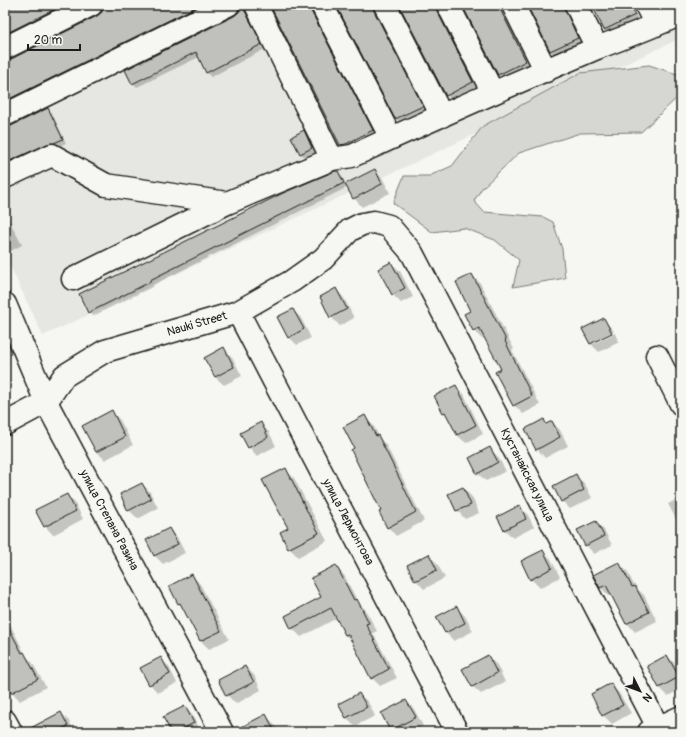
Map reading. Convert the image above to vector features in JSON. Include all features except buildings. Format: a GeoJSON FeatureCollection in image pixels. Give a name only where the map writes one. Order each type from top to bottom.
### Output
{"type":"FeatureCollection","features":[{"type":"Feature","properties":{"kind":"street"},"geometry":{"type":"LineString","coordinates":[[5,48],[91,5]]}},
{"type":"Feature","properties":{"kind":"street"},"geometry":{"type":"LineString","coordinates":[[5,115],[228,5]]}},
{"type":"Feature","properties":{"kind":"street"},"geometry":{"type":"LineString","coordinates":[[256,5],[332,159]]}},
{"type":"Feature","properties":{"kind":"street"},"geometry":{"type":"LineString","coordinates":[[322,5],[391,138]]}},
{"type":"Feature","properties":{"kind":"street"},"geometry":{"type":"LineString","coordinates":[[385,5],[442,116]]}},
{"type":"Feature","properties":{"kind":"street"},"geometry":{"type":"LineString","coordinates":[[448,5],[493,93]]}},
{"type":"Feature","properties":{"kind":"street"},"geometry":{"type":"LineString","coordinates":[[513,5],[546,71]]}},
{"type":"Feature","properties":{"kind":"street"},"geometry":{"type":"LineString","coordinates":[[576,5],[597,48]]}},
{"type":"Feature","properties":{"kind":"street"},"geometry":{"type":"LineString","coordinates":[[646,5],[656,25]]}},
{"type":"Feature","properties":{"kind":"street"},"geometry":{"type":"LineString","coordinates":[[73,279],[227,203],[332,159],[352,156],[597,48],[681,14]]}},
{"type":"Feature","properties":{"kind":"street"},"geometry":{"type":"LineString","coordinates":[[5,177],[52,155],[106,185],[227,203]]}},
{"type":"Feature","properties":{"kind":"street","name":"Nauki Street"},"geometry":{"type":"LineString","coordinates":[[5,424],[46,402],[64,376],[105,351],[238,312],[292,281],[323,259],[350,230],[362,224],[374,222],[389,226]]}},
{"type":"Feature","properties":{"kind":"street","name":"Кустанайская улица"},"geometry":{"type":"LineString","coordinates":[[389,226],[412,254],[653,730]]}},
{"type":"Feature","properties":{"kind":"street","name":"улица Степана Разина"},"geometry":{"type":"LineString","coordinates":[[5,304],[46,402],[222,732]]}},
{"type":"Feature","properties":{"kind":"street","name":"улица Лермонтова"},"geometry":{"type":"LineString","coordinates":[[238,312],[457,732]]}},
{"type":"Feature","properties":{"kind":"street"},"geometry":{"type":"LineString","coordinates":[[657,356],[681,404]]}},
{"type":"Feature","properties":{"kind":"street"},"geometry":{"type":"LineString","coordinates":[[653,730],[681,717]]}},
{"type":"Feature","properties":{"kind":"street"},"geometry":{"type":"LineString","coordinates":[[5,721],[11,732]]}},
{"type":"Feature","properties":{"kind":"shaded area"},"geometry":{"type":"Polygon","coordinates":[[[5,5],[681,5],[681,38],[43,336],[5,255],[5,5]]]}},
{"type":"Feature","properties":{"kind":"shaded area"},"geometry":{"type":"Polygon","coordinates":[[[649,65],[680,75],[681,94],[641,132],[580,133],[519,153],[482,188],[474,201],[484,212],[543,217],[553,222],[562,249],[565,278],[513,287],[519,260],[495,240],[464,228],[432,232],[393,203],[404,176],[429,176],[452,166],[483,126],[580,73],[649,65]]]}}]}
